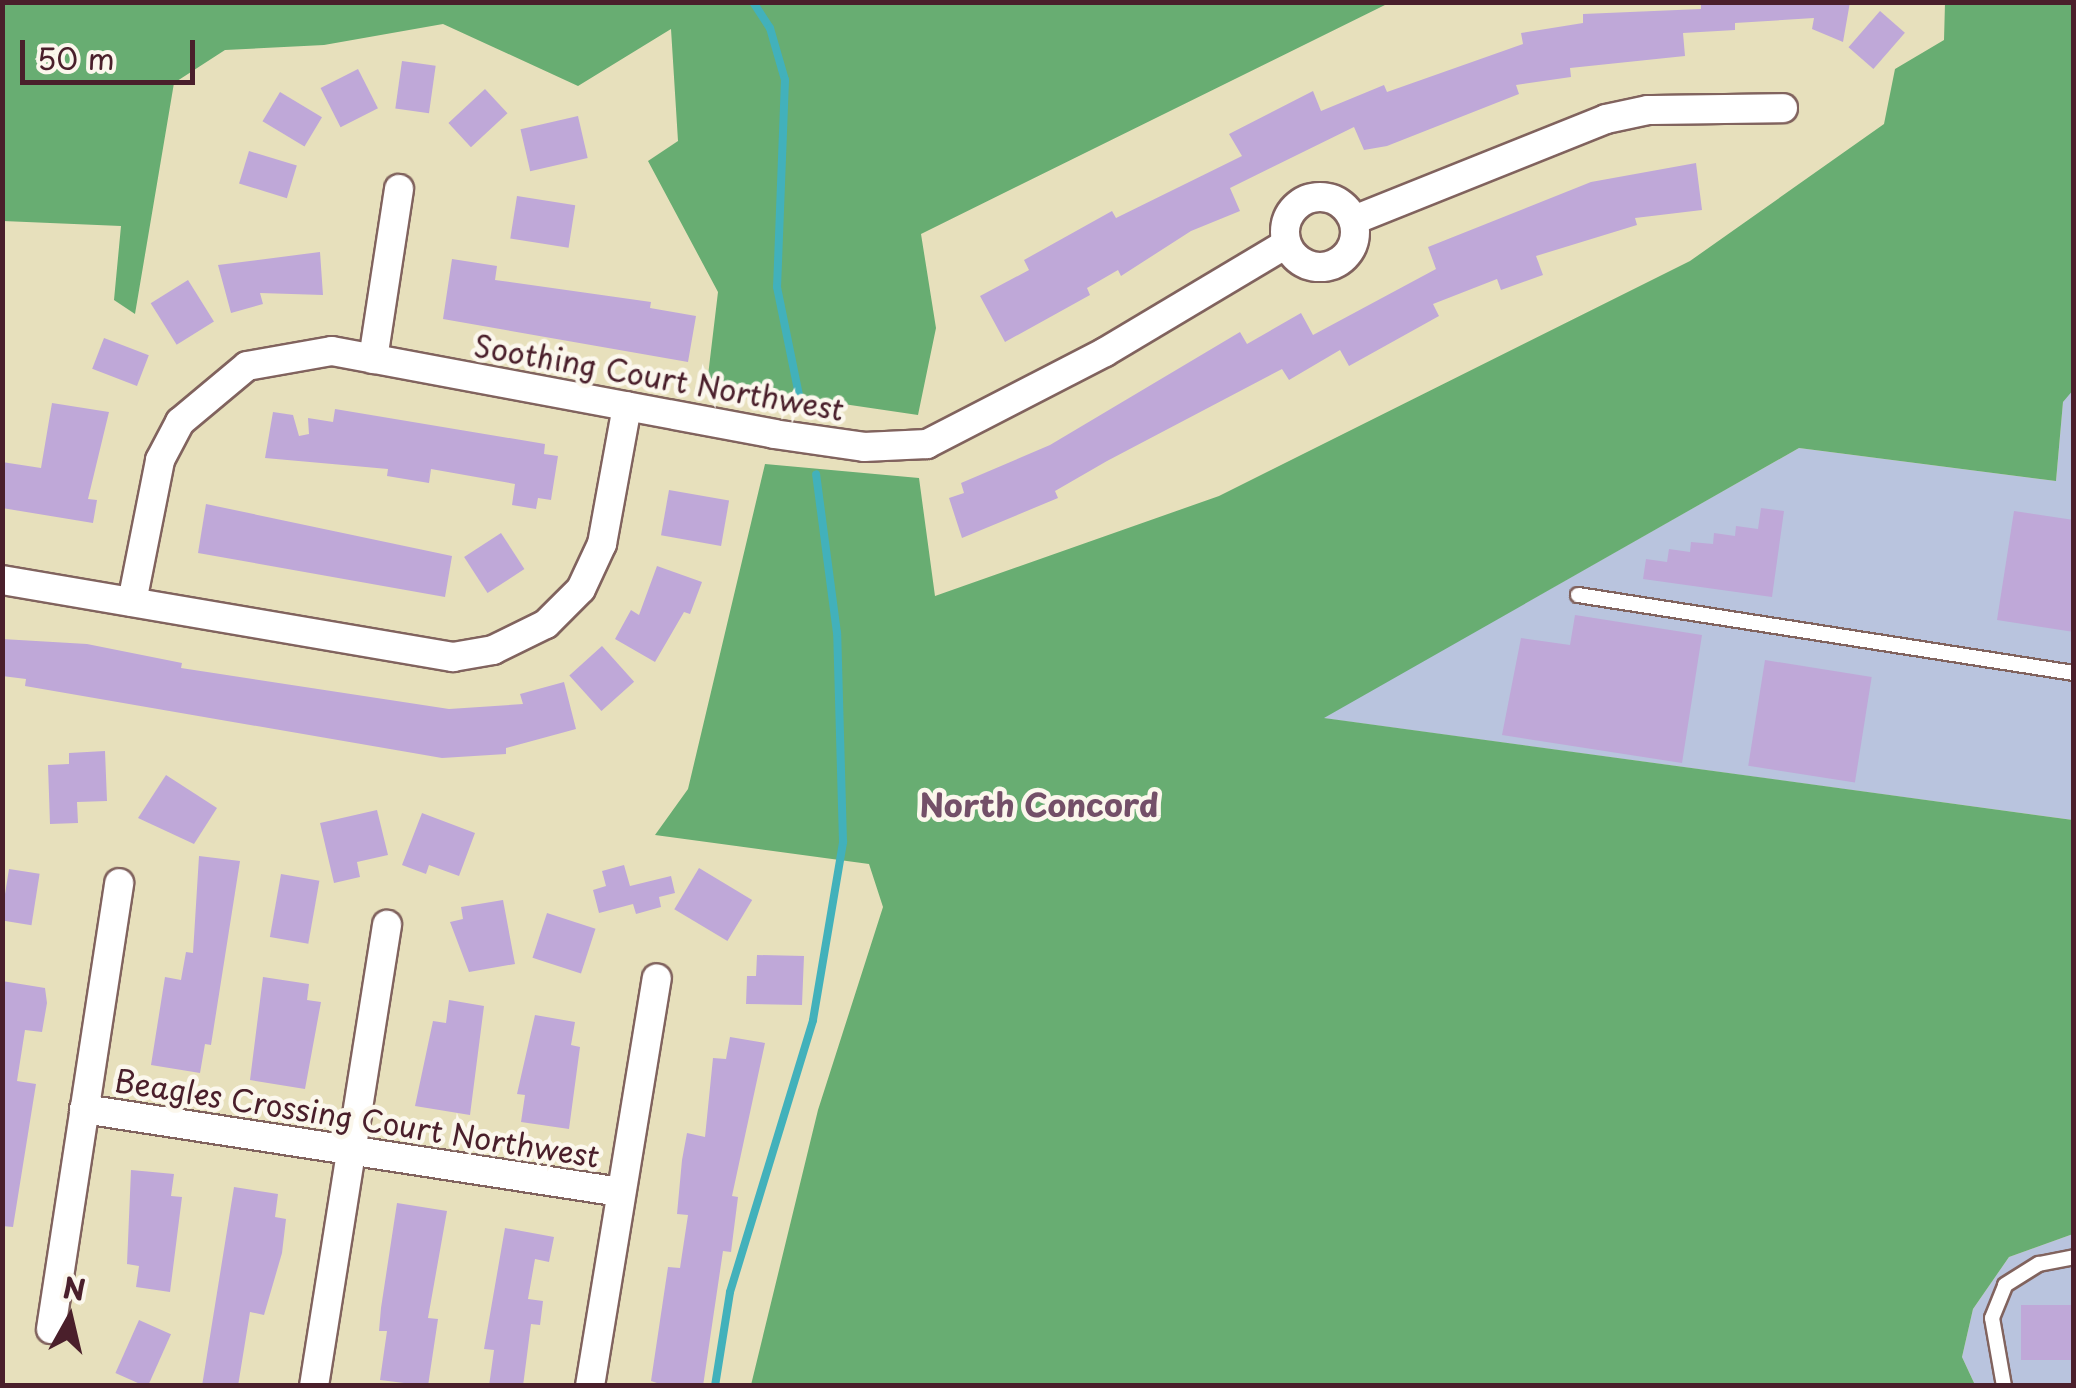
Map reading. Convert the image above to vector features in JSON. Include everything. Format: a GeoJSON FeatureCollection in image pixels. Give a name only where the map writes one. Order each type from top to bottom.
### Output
{"type":"FeatureCollection","features":[{"type":"Feature","properties":{"kind":"street"},"geometry":{"type":"LineString","coordinates":[[1354,220],[1606,119],[1648,110],[1782,108]]}},
{"type":"Feature","properties":{"kind":"street"},"geometry":{"type":"LineString","coordinates":[[373,359],[399,189]]}},
{"type":"Feature","properties":{"kind":"street"},"geometry":{"type":"LineString","coordinates":[[1326,196],[1344,204],[1354,220],[1356,238],[1332,266],[1297,260],[1286,244],[1292,208],[1308,198],[1326,196]]}},
{"type":"Feature","properties":{"kind":"street","name":"Soothing Court Northwest"},"geometry":{"type":"LineString","coordinates":[[132,602],[160,460],[198,403],[247,366],[288,356],[332,352],[864,447],[927,444],[1104,352],[1286,244]]}},
{"type":"Feature","properties":{"kind":"street"},"geometry":{"type":"LineString","coordinates":[[2,580],[452,657],[493,650],[546,624],[582,588],[602,544],[627,406]]}},
{"type":"Feature","properties":{"kind":"street"},"geometry":{"type":"LineString","coordinates":[[51,1329],[119,883]]}},
{"type":"Feature","properties":{"kind":"street"},"geometry":{"type":"LineString","coordinates":[[314,1386],[387,926]]}},
{"type":"Feature","properties":{"kind":"street"},"geometry":{"type":"LineString","coordinates":[[590,1386],[657,978]]}},
{"type":"Feature","properties":{"kind":"street","name":"Beagles Crossing Court Northwest"},"geometry":{"type":"LineString","coordinates":[[84,1109],[620,1192]]}},
{"type":"Feature","properties":{"kind":"lane"},"geometry":{"type":"LineString","coordinates":[[1578,595],[2074,672]]}},
{"type":"Feature","properties":{"kind":"lane"},"geometry":{"type":"LineString","coordinates":[[2004,1386],[1992,1318],[2004,1285],[2039,1264],[2074,1257]]}},
{"type":"Feature","properties":{"kind":"shaded area"},"geometry":{"type":"Polygon","coordinates":[[[2073,389],[2073,820],[1322,718],[1799,448],[2056,481],[2063,402],[2073,389]]]}},
{"type":"Feature","properties":{"kind":"shaded area"},"geometry":{"type":"Polygon","coordinates":[[[2073,1234],[2073,1385],[1975,1385],[1962,1357],[1973,1309],[2009,1257],[2073,1234]]]}},
{"type":"Feature","properties":{"kind":"green space"},"geometry":{"type":"Polygon","coordinates":[[[3,2],[1389,3],[921,234],[936,328],[918,415],[707,384],[718,292],[648,161],[678,141],[671,29],[578,86],[443,24],[324,45],[225,50],[174,83],[135,314],[114,300],[121,226],[3,221],[3,2]]]}},
{"type":"Feature","properties":{"kind":"green space"},"geometry":{"type":"Polygon","coordinates":[[[1945,3],[2073,3],[2074,389],[2063,402],[2056,481],[1799,448],[1324,718],[2073,820],[2073,1234],[2009,1257],[1973,1309],[1962,1357],[1975,1385],[751,1385],[818,1110],[883,907],[869,864],[655,835],[688,789],[765,464],[919,478],[935,596],[1219,496],[1690,261],[1884,124],[1895,69],[1944,40],[1945,3]]]}},
{"type":"Feature","properties":{"kind":"building"},"geometry":{"type":"Polygon","coordinates":[[[1701,2],[1850,2],[1843,42],[1812,29],[1814,18],[1735,23],[1735,30],[1683,33],[1685,56],[1570,68],[1571,77],[1516,85],[1519,94],[1387,146],[1364,150],[1354,127],[1230,188],[1240,211],[1191,231],[1121,276],[1118,270],[1087,288],[1090,295],[1005,342],[980,296],[1029,270],[1024,260],[1112,211],[1116,218],[1242,156],[1229,134],[1313,91],[1321,111],[1384,85],[1387,92],[1523,44],[1521,33],[1583,23],[1583,14],[1701,9],[1701,2]]]}},
{"type":"Feature","properties":{"kind":"building"},"geometry":{"type":"Polygon","coordinates":[[[1880,11],[1905,33],[1873,69],[1849,47],[1880,11]]]}},
{"type":"Feature","properties":{"kind":"building"},"geometry":{"type":"Polygon","coordinates":[[[402,61],[436,66],[429,113],[395,109],[402,61]]]}},
{"type":"Feature","properties":{"kind":"building"},"geometry":{"type":"Polygon","coordinates":[[[358,69],[378,108],[341,127],[321,88],[358,69]]]}},
{"type":"Feature","properties":{"kind":"building"},"geometry":{"type":"Polygon","coordinates":[[[485,89],[508,113],[471,147],[448,123],[485,89]]]}},
{"type":"Feature","properties":{"kind":"building"},"geometry":{"type":"Polygon","coordinates":[[[280,92],[322,117],[304,146],[262,121],[280,92]]]}},
{"type":"Feature","properties":{"kind":"building"},"geometry":{"type":"Polygon","coordinates":[[[578,116],[588,158],[530,171],[521,129],[578,116]]]}},
{"type":"Feature","properties":{"kind":"building"},"geometry":{"type":"Polygon","coordinates":[[[249,151],[297,166],[287,198],[239,184],[249,151]]]}},
{"type":"Feature","properties":{"kind":"building"},"geometry":{"type":"Polygon","coordinates":[[[1696,163],[1702,210],[1635,218],[1637,225],[1536,256],[1543,275],[1501,290],[1497,279],[1433,304],[1439,316],[1349,366],[1340,350],[1289,380],[1282,369],[1107,461],[1055,491],[1058,498],[962,538],[949,498],[964,493],[961,483],[1050,445],[1240,332],[1247,344],[1301,313],[1313,335],[1436,269],[1428,247],[1591,182],[1696,163]]]}},
{"type":"Feature","properties":{"kind":"building"},"geometry":{"type":"Polygon","coordinates":[[[517,196],[575,205],[569,248],[510,238],[517,196]]]}},
{"type":"Feature","properties":{"kind":"building"},"geometry":{"type":"Polygon","coordinates":[[[320,252],[323,295],[260,293],[263,304],[231,313],[218,265],[320,252]]]}},
{"type":"Feature","properties":{"kind":"building"},"geometry":{"type":"Polygon","coordinates":[[[452,259],[497,266],[495,280],[651,302],[650,308],[696,316],[688,362],[443,319],[452,259]]]}},
{"type":"Feature","properties":{"kind":"building"},"geometry":{"type":"Polygon","coordinates":[[[188,280],[214,322],[177,345],[151,303],[188,280]]]}},
{"type":"Feature","properties":{"kind":"building"},"geometry":{"type":"Polygon","coordinates":[[[104,338],[149,355],[137,386],[92,369],[104,338]]]}},
{"type":"Feature","properties":{"kind":"building"},"geometry":{"type":"Polygon","coordinates":[[[52,403],[109,412],[88,499],[97,500],[93,523],[2,508],[2,462],[41,468],[52,403]]]}},
{"type":"Feature","properties":{"kind":"building"},"geometry":{"type":"Polygon","coordinates":[[[335,409],[545,444],[544,454],[558,456],[551,500],[538,498],[536,509],[512,505],[515,484],[431,469],[429,483],[387,476],[388,469],[265,458],[273,412],[293,415],[299,436],[309,434],[308,418],[333,422],[335,409]]]}},
{"type":"Feature","properties":{"kind":"building"},"geometry":{"type":"Polygon","coordinates":[[[669,490],[729,501],[721,546],[661,535],[669,490]]]}},
{"type":"Feature","properties":{"kind":"building"},"geometry":{"type":"Polygon","coordinates":[[[206,504],[452,556],[445,597],[198,553],[206,504]]]}},
{"type":"Feature","properties":{"kind":"building"},"geometry":{"type":"Polygon","coordinates":[[[1761,508],[1784,511],[1772,597],[1643,579],[1646,559],[1667,562],[1669,549],[1690,552],[1691,542],[1713,544],[1714,533],[1735,536],[1736,526],[1758,529],[1761,508]]]}},
{"type":"Feature","properties":{"kind":"building"},"geometry":{"type":"Polygon","coordinates":[[[2014,511],[2074,520],[2074,632],[1997,620],[2014,511]]]}},
{"type":"Feature","properties":{"kind":"building"},"geometry":{"type":"Polygon","coordinates":[[[501,533],[524,569],[488,593],[464,557],[501,533]]]}},
{"type":"Feature","properties":{"kind":"building"},"geometry":{"type":"Polygon","coordinates":[[[657,566],[702,582],[690,614],[684,612],[655,662],[615,639],[631,610],[639,615],[657,566]]]}},
{"type":"Feature","properties":{"kind":"building"},"geometry":{"type":"Polygon","coordinates":[[[1575,615],[1702,635],[1682,763],[1502,735],[1521,638],[1570,645],[1575,615]]]}},
{"type":"Feature","properties":{"kind":"building"},"geometry":{"type":"Polygon","coordinates":[[[2,639],[87,644],[182,663],[181,668],[449,709],[523,704],[520,694],[564,682],[576,729],[506,748],[506,754],[442,758],[25,686],[26,679],[2,676],[2,639]]]}},
{"type":"Feature","properties":{"kind":"building"},"geometry":{"type":"Polygon","coordinates":[[[602,646],[634,682],[601,711],[569,675],[602,646]]]}},
{"type":"Feature","properties":{"kind":"building"},"geometry":{"type":"Polygon","coordinates":[[[1765,660],[1872,677],[1855,783],[1748,766],[1765,660]]]}},
{"type":"Feature","properties":{"kind":"building"},"geometry":{"type":"Polygon","coordinates":[[[105,751],[107,801],[77,802],[78,823],[50,824],[48,765],[69,764],[69,753],[105,751]]]}},
{"type":"Feature","properties":{"kind":"building"},"geometry":{"type":"Polygon","coordinates":[[[166,775],[217,808],[194,844],[138,818],[166,775]]]}},
{"type":"Feature","properties":{"kind":"building"},"geometry":{"type":"Polygon","coordinates":[[[377,810],[388,855],[357,862],[360,877],[334,883],[320,823],[377,810]]]}},
{"type":"Feature","properties":{"kind":"building"},"geometry":{"type":"Polygon","coordinates":[[[422,813],[475,833],[459,876],[429,865],[426,874],[402,865],[422,813]]]}},
{"type":"Feature","properties":{"kind":"building"},"geometry":{"type":"Polygon","coordinates":[[[199,856],[240,861],[211,1045],[205,1044],[200,1073],[151,1065],[165,977],[181,980],[186,952],[193,953],[199,856]]]}},
{"type":"Feature","properties":{"kind":"building"},"geometry":{"type":"Polygon","coordinates":[[[624,865],[630,886],[671,876],[675,893],[659,897],[661,907],[636,914],[633,904],[599,913],[593,890],[606,886],[602,871],[624,865]]]}},
{"type":"Feature","properties":{"kind":"building"},"geometry":{"type":"Polygon","coordinates":[[[699,868],[752,900],[727,941],[674,909],[699,868]]]}},
{"type":"Feature","properties":{"kind":"building"},"geometry":{"type":"Polygon","coordinates":[[[9,869],[40,874],[31,925],[2,921],[9,869]]]}},
{"type":"Feature","properties":{"kind":"building"},"geometry":{"type":"Polygon","coordinates":[[[281,874],[319,881],[308,944],[270,937],[281,874]]]}},
{"type":"Feature","properties":{"kind":"building"},"geometry":{"type":"Polygon","coordinates":[[[503,900],[515,964],[469,972],[450,922],[463,919],[461,907],[503,900]]]}},
{"type":"Feature","properties":{"kind":"building"},"geometry":{"type":"Polygon","coordinates":[[[547,913],[596,929],[581,973],[532,958],[547,913]]]}},
{"type":"Feature","properties":{"kind":"building"},"geometry":{"type":"Polygon","coordinates":[[[757,955],[804,956],[802,1005],[746,1004],[747,976],[756,976],[757,955]]]}},
{"type":"Feature","properties":{"kind":"building"},"geometry":{"type":"Polygon","coordinates":[[[263,977],[309,984],[307,1000],[321,1002],[305,1089],[250,1080],[263,977]]]}},
{"type":"Feature","properties":{"kind":"building"},"geometry":{"type":"Polygon","coordinates":[[[2,981],[45,988],[47,1003],[42,1032],[25,1030],[17,1081],[36,1084],[13,1227],[2,1226],[2,981]]]}},
{"type":"Feature","properties":{"kind":"building"},"geometry":{"type":"Polygon","coordinates":[[[449,1000],[484,1006],[470,1115],[415,1106],[433,1021],[446,1023],[449,1000]]]}},
{"type":"Feature","properties":{"kind":"building"},"geometry":{"type":"Polygon","coordinates":[[[535,1015],[575,1022],[571,1045],[580,1047],[569,1129],[521,1122],[525,1095],[517,1094],[535,1015]]]}},
{"type":"Feature","properties":{"kind":"building"},"geometry":{"type":"Polygon","coordinates":[[[730,1037],[765,1043],[732,1196],[738,1197],[731,1252],[723,1251],[703,1386],[666,1386],[651,1381],[668,1267],[680,1268],[688,1215],[677,1214],[682,1160],[687,1133],[705,1137],[713,1058],[726,1059],[730,1037]]]}},
{"type":"Feature","properties":{"kind":"building"},"geometry":{"type":"Polygon","coordinates":[[[131,1170],[174,1174],[171,1196],[182,1197],[170,1292],[136,1287],[139,1266],[127,1264],[131,1170]]]}},
{"type":"Feature","properties":{"kind":"building"},"geometry":{"type":"Polygon","coordinates":[[[234,1187],[278,1194],[275,1217],[286,1219],[282,1253],[264,1315],[250,1312],[238,1386],[202,1386],[234,1187]]]}},
{"type":"Feature","properties":{"kind":"building"},"geometry":{"type":"Polygon","coordinates":[[[397,1203],[447,1211],[428,1318],[438,1319],[428,1386],[380,1380],[387,1331],[379,1331],[381,1308],[397,1203]]]}},
{"type":"Feature","properties":{"kind":"building"},"geometry":{"type":"Polygon","coordinates":[[[505,1228],[554,1237],[549,1262],[535,1259],[528,1299],[543,1301],[540,1325],[531,1324],[523,1386],[489,1386],[494,1350],[484,1349],[505,1228]]]}},
{"type":"Feature","properties":{"kind":"building"},"geometry":{"type":"Polygon","coordinates":[[[2021,1305],[2074,1305],[2074,1360],[2021,1360],[2021,1305]]]}},
{"type":"Feature","properties":{"kind":"building"},"geometry":{"type":"Polygon","coordinates":[[[139,1320],[171,1334],[148,1386],[115,1373],[139,1320]]]}},
{"type":"Feature","properties":{"kind":"waterway"},"geometry":{"type":"LineString","coordinates":[[753,2],[770,28],[785,80],[777,287],[799,395]]}},
{"type":"Feature","properties":{"kind":"waterway"},"geometry":{"type":"LineString","coordinates":[[715,1386],[730,1292],[813,1020],[843,842],[837,633],[816,474]]}},
{"type":"Feature","properties":{"kind":"district","name":"North Concord"},"geometry":{"type":"Point","coordinates":[1039,804]}}]}
